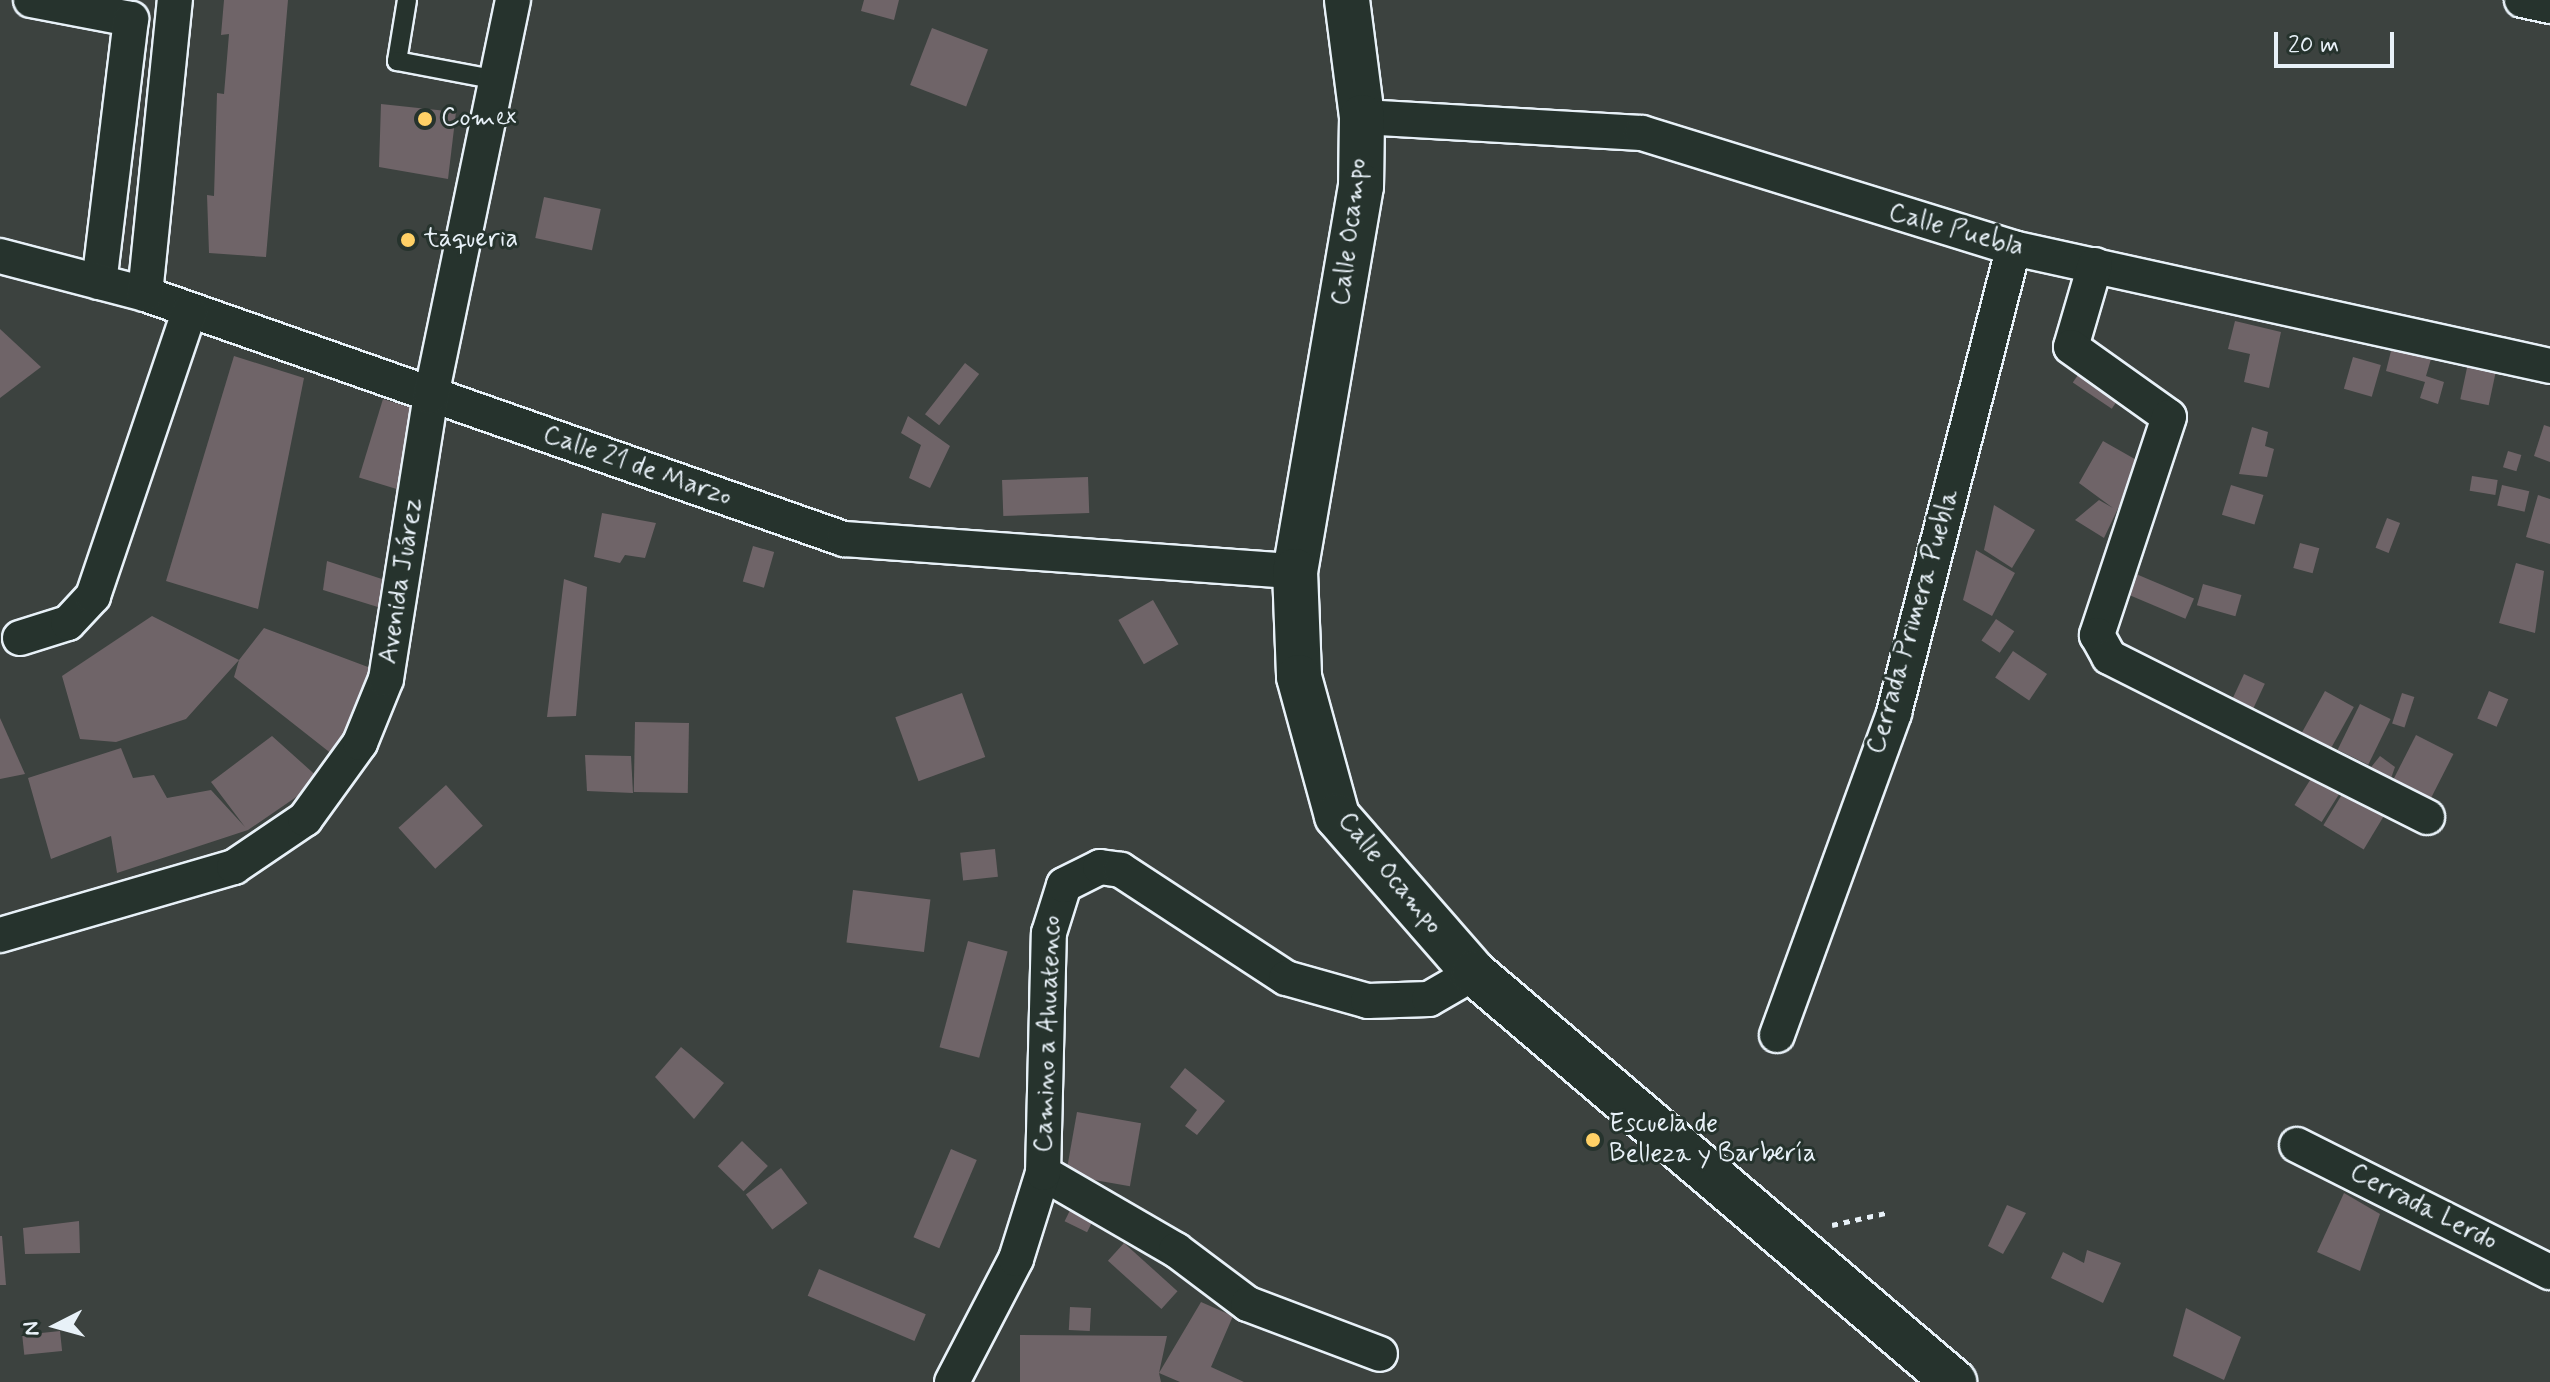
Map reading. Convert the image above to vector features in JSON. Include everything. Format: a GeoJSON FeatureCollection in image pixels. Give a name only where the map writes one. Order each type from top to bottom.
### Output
{"type":"FeatureCollection","features":[{"type":"Feature","properties":{"kind":"main road","name":"Calle Ocampo"},"geometry":{"type":"LineString","coordinates":[[1347,0],[1362,117],[1356,232],[1295,571],[1299,677],[1337,816],[1474,973],[1954,1382]]}},
{"type":"Feature","properties":{"kind":"street"},"geometry":{"type":"LineString","coordinates":[[31,0],[131,19],[99,282]]}},
{"type":"Feature","properties":{"kind":"street"},"geometry":{"type":"LineString","coordinates":[[145,294],[175,0]]}},
{"type":"Feature","properties":{"kind":"street","name":"Avenida Juárez"},"geometry":{"type":"LineString","coordinates":[[0,935],[234,867],[305,819],[336,783],[386,679],[431,396],[513,0]]}},
{"type":"Feature","properties":{"kind":"street"},"geometry":{"type":"LineString","coordinates":[[2522,0],[2550,6]]}},
{"type":"Feature","properties":{"kind":"street","name":"Calle Puebla"},"geometry":{"type":"LineString","coordinates":[[1362,117],[1630,131],[2013,248],[2550,366]]}},
{"type":"Feature","properties":{"kind":"street","name":"Cerrada Primera Puebla"},"geometry":{"type":"LineString","coordinates":[[1777,1035],[1894,713],[2013,248]]}},
{"type":"Feature","properties":{"kind":"street","name":"Calle 21 de Marzo"},"geometry":{"type":"LineString","coordinates":[[0,256],[145,294],[189,312],[844,539],[1295,571]]}},
{"type":"Feature","properties":{"kind":"street"},"geometry":{"type":"LineString","coordinates":[[2095,265],[2071,347],[2169,417],[2097,635],[2109,657],[2427,817]]}},
{"type":"Feature","properties":{"kind":"street"},"geometry":{"type":"LineString","coordinates":[[20,638],[68,623],[93,596],[189,312]]}},
{"type":"Feature","properties":{"kind":"street","name":"Camino a Ahuatenco"},"geometry":{"type":"LineString","coordinates":[[952,1382],[1010,1273],[1043,1173],[1049,933],[1055,897],[1083,872],[1121,870],[1286,978],[1368,1001],[1429,999],[1474,973]]}},
{"type":"Feature","properties":{"kind":"street","name":"Cerrada Lerdo"},"geometry":{"type":"LineString","coordinates":[[2297,1145],[2550,1272]]}},
{"type":"Feature","properties":{"kind":"street"},"geometry":{"type":"LineString","coordinates":[[1043,1173],[1176,1250],[1248,1304],[1380,1354]]}},
{"type":"Feature","properties":{"kind":"lane"},"geometry":{"type":"LineString","coordinates":[[407,0],[397,61],[498,80]]}},
{"type":"Feature","properties":{"kind":"building"},"geometry":{"type":"Polygon","coordinates":[[[224,0],[288,0],[266,257],[209,253],[207,195],[214,196],[217,93],[224,94],[229,34],[221,35],[224,0]]]}},
{"type":"Feature","properties":{"kind":"building"},"geometry":{"type":"Polygon","coordinates":[[[864,0],[899,0],[894,20],[861,11],[864,0]]]}},
{"type":"Feature","properties":{"kind":"building"},"geometry":{"type":"Polygon","coordinates":[[[932,28],[988,50],[966,106],[910,85],[932,28]]]}},
{"type":"Feature","properties":{"kind":"building"},"geometry":{"type":"Polygon","coordinates":[[[381,104],[456,112],[448,179],[379,167],[381,104]]]}},
{"type":"Feature","properties":{"kind":"building"},"geometry":{"type":"Polygon","coordinates":[[[544,197],[601,209],[592,250],[535,238],[544,197]]]}},
{"type":"Feature","properties":{"kind":"building"},"geometry":{"type":"Polygon","coordinates":[[[2235,321],[2281,332],[2269,388],[2244,382],[2250,354],[2228,349],[2235,321]]]}},
{"type":"Feature","properties":{"kind":"building"},"geometry":{"type":"Polygon","coordinates":[[[0,329],[41,367],[0,398],[0,329]]]}},
{"type":"Feature","properties":{"kind":"building"},"geometry":{"type":"Polygon","coordinates":[[[2392,347],[2431,359],[2426,376],[2444,382],[2438,404],[2420,398],[2425,382],[2386,371],[2392,347]]]}},
{"type":"Feature","properties":{"kind":"building"},"geometry":{"type":"Polygon","coordinates":[[[234,356],[304,378],[258,609],[166,581],[234,356]]]}},
{"type":"Feature","properties":{"kind":"building"},"geometry":{"type":"Polygon","coordinates":[[[2353,357],[2381,365],[2372,397],[2344,389],[2353,357]]]}},
{"type":"Feature","properties":{"kind":"building"},"geometry":{"type":"Polygon","coordinates":[[[965,363],[979,374],[939,425],[925,414],[965,363]]]}},
{"type":"Feature","properties":{"kind":"building"},"geometry":{"type":"Polygon","coordinates":[[[2468,363],[2496,369],[2489,405],[2460,399],[2468,363]]]}},
{"type":"Feature","properties":{"kind":"building"},"geometry":{"type":"Polygon","coordinates":[[[2084,366],[2123,392],[2112,409],[2073,383],[2084,366]]]}},
{"type":"Feature","properties":{"kind":"building"},"geometry":{"type":"Polygon","coordinates":[[[383,399],[422,411],[398,489],[359,477],[383,399]]]}},
{"type":"Feature","properties":{"kind":"building"},"geometry":{"type":"Polygon","coordinates":[[[908,416],[950,446],[930,488],[909,478],[921,445],[901,433],[908,416]]]}},
{"type":"Feature","properties":{"kind":"building"},"geometry":{"type":"Polygon","coordinates":[[[2544,425],[2550,427],[2550,462],[2534,456],[2544,425]]]}},
{"type":"Feature","properties":{"kind":"building"},"geometry":{"type":"Polygon","coordinates":[[[2252,427],[2268,432],[2265,446],[2274,449],[2267,477],[2239,474],[2252,427]]]}},
{"type":"Feature","properties":{"kind":"building"},"geometry":{"type":"Polygon","coordinates":[[[2103,441],[2140,462],[2104,538],[2075,520],[2099,500],[2113,508],[2079,483],[2103,441]]]}},
{"type":"Feature","properties":{"kind":"building"},"geometry":{"type":"Polygon","coordinates":[[[2508,451],[2521,455],[2516,471],[2503,467],[2508,451]]]}},
{"type":"Feature","properties":{"kind":"building"},"geometry":{"type":"Polygon","coordinates":[[[2472,476],[2498,480],[2495,495],[2470,491],[2472,476]]]}},
{"type":"Feature","properties":{"kind":"building"},"geometry":{"type":"Polygon","coordinates":[[[1088,477],[1089,513],[1003,516],[1002,480],[1088,477]]]}},
{"type":"Feature","properties":{"kind":"building"},"geometry":{"type":"Polygon","coordinates":[[[2231,485],[2264,495],[2254,525],[2222,515],[2231,485]]]}},
{"type":"Feature","properties":{"kind":"building"},"geometry":{"type":"Polygon","coordinates":[[[2502,485],[2529,491],[2525,512],[2497,505],[2502,485]]]}},
{"type":"Feature","properties":{"kind":"building"},"geometry":{"type":"Polygon","coordinates":[[[2538,495],[2550,499],[2550,544],[2526,537],[2538,495]]]}},
{"type":"Feature","properties":{"kind":"building"},"geometry":{"type":"Polygon","coordinates":[[[1994,505],[2035,530],[2012,568],[1984,550],[1994,505]]]}},
{"type":"Feature","properties":{"kind":"building"},"geometry":{"type":"Polygon","coordinates":[[[602,513],[656,523],[645,558],[625,555],[620,563],[594,557],[602,513]]]}},
{"type":"Feature","properties":{"kind":"building"},"geometry":{"type":"Polygon","coordinates":[[[2387,518],[2400,523],[2389,553],[2376,548],[2387,518]]]}},
{"type":"Feature","properties":{"kind":"building"},"geometry":{"type":"Polygon","coordinates":[[[2300,543],[2319,548],[2313,573],[2293,568],[2300,543]]]}},
{"type":"Feature","properties":{"kind":"building"},"geometry":{"type":"Polygon","coordinates":[[[753,546],[774,552],[764,588],[743,582],[753,546]]]}},
{"type":"Feature","properties":{"kind":"building"},"geometry":{"type":"Polygon","coordinates":[[[1976,550],[2015,573],[1992,616],[1963,600],[1976,550]]]}},
{"type":"Feature","properties":{"kind":"building"},"geometry":{"type":"Polygon","coordinates":[[[327,561],[385,580],[381,608],[323,590],[327,561]]]}},
{"type":"Feature","properties":{"kind":"building"},"geometry":{"type":"Polygon","coordinates":[[[2516,563],[2544,571],[2535,633],[2499,623],[2516,563]]]}},
{"type":"Feature","properties":{"kind":"building"},"geometry":{"type":"Polygon","coordinates":[[[2136,574],[2194,599],[2185,619],[2127,594],[2136,574]]]}},
{"type":"Feature","properties":{"kind":"building"},"geometry":{"type":"Polygon","coordinates":[[[564,579],[587,587],[576,716],[547,717],[564,579]]]}},
{"type":"Feature","properties":{"kind":"building"},"geometry":{"type":"Polygon","coordinates":[[[2203,584],[2241,595],[2235,616],[2197,605],[2203,584]]]}},
{"type":"Feature","properties":{"kind":"building"},"geometry":{"type":"Polygon","coordinates":[[[1153,600],[1178,644],[1144,664],[1118,620],[1153,600]]]}},
{"type":"Feature","properties":{"kind":"building"},"geometry":{"type":"Polygon","coordinates":[[[152,616],[239,660],[186,719],[116,742],[80,739],[62,676],[152,616]]]}},
{"type":"Feature","properties":{"kind":"building"},"geometry":{"type":"Polygon","coordinates":[[[1996,619],[2014,631],[2000,653],[1981,641],[1996,619]]]}},
{"type":"Feature","properties":{"kind":"building"},"geometry":{"type":"Polygon","coordinates":[[[264,628],[376,670],[342,762],[234,677],[239,660],[264,628]]]}},
{"type":"Feature","properties":{"kind":"building"},"geometry":{"type":"Polygon","coordinates":[[[2013,651],[2047,674],[2029,700],[1995,678],[2013,651]]]}},
{"type":"Feature","properties":{"kind":"building"},"geometry":{"type":"Polygon","coordinates":[[[2244,674],[2265,684],[2253,709],[2232,699],[2244,674]]]}},
{"type":"Feature","properties":{"kind":"building"},"geometry":{"type":"Polygon","coordinates":[[[2325,691],[2354,707],[2330,750],[2301,734],[2325,691]]]}},
{"type":"Feature","properties":{"kind":"building"},"geometry":{"type":"Polygon","coordinates":[[[2489,691],[2508,699],[2497,727],[2477,719],[2489,691]]]}},
{"type":"Feature","properties":{"kind":"building"},"geometry":{"type":"Polygon","coordinates":[[[962,693],[985,757],[919,781],[895,717],[962,693]]]}},
{"type":"Feature","properties":{"kind":"building"},"geometry":{"type":"Polygon","coordinates":[[[2402,693],[2414,697],[2404,727],[2392,723],[2402,693]]]}},
{"type":"Feature","properties":{"kind":"building"},"geometry":{"type":"Polygon","coordinates":[[[2360,704],[2391,719],[2368,765],[2338,750],[2360,704]]]}},
{"type":"Feature","properties":{"kind":"building"},"geometry":{"type":"Polygon","coordinates":[[[0,718],[25,774],[0,779],[0,718]]]}},
{"type":"Feature","properties":{"kind":"building"},"geometry":{"type":"Polygon","coordinates":[[[635,722],[689,723],[688,793],[634,792],[635,722]]]}},
{"type":"Feature","properties":{"kind":"building"},"geometry":{"type":"Polygon","coordinates":[[[2416,735],[2453,754],[2429,801],[2392,782],[2416,735]]]}},
{"type":"Feature","properties":{"kind":"building"},"geometry":{"type":"Polygon","coordinates":[[[272,736],[321,780],[248,830],[117,873],[111,836],[51,859],[28,778],[121,748],[133,778],[154,775],[167,798],[211,790],[245,827],[211,782],[272,736]]]}},
{"type":"Feature","properties":{"kind":"building"},"geometry":{"type":"Polygon","coordinates":[[[585,755],[631,756],[633,793],[587,791],[585,755]]]}},
{"type":"Feature","properties":{"kind":"building"},"geometry":{"type":"Polygon","coordinates":[[[2380,756],[2395,767],[2389,784],[2364,776],[2380,756]]]}},
{"type":"Feature","properties":{"kind":"building"},"geometry":{"type":"Polygon","coordinates":[[[2312,777],[2339,794],[2322,822],[2295,805],[2312,777]]]}},
{"type":"Feature","properties":{"kind":"building"},"geometry":{"type":"Polygon","coordinates":[[[446,785],[483,826],[435,869],[398,828],[446,785]]]}},
{"type":"Feature","properties":{"kind":"building"},"geometry":{"type":"Polygon","coordinates":[[[2344,791],[2384,815],[2364,849],[2323,825],[2344,791]]]}},
{"type":"Feature","properties":{"kind":"building"},"geometry":{"type":"Polygon","coordinates":[[[995,849],[998,877],[963,881],[960,853],[995,849]]]}},
{"type":"Feature","properties":{"kind":"building"},"geometry":{"type":"Polygon","coordinates":[[[853,890],[930,900],[924,952],[847,943],[853,890]]]}},
{"type":"Feature","properties":{"kind":"building"},"geometry":{"type":"Polygon","coordinates":[[[968,941],[1008,952],[979,1058],[940,1047],[968,941]]]}},
{"type":"Feature","properties":{"kind":"building"},"geometry":{"type":"Polygon","coordinates":[[[681,1047],[724,1083],[694,1119],[655,1077],[681,1047]]]}},
{"type":"Feature","properties":{"kind":"building"},"geometry":{"type":"Polygon","coordinates":[[[1185,1068],[1225,1101],[1197,1135],[1185,1126],[1197,1110],[1170,1087],[1185,1068]]]}},
{"type":"Feature","properties":{"kind":"building"},"geometry":{"type":"Polygon","coordinates":[[[1077,1112],[1141,1123],[1130,1186],[1066,1175],[1077,1112]]]}},
{"type":"Feature","properties":{"kind":"building"},"geometry":{"type":"Polygon","coordinates":[[[742,1141],[768,1166],[744,1191],[718,1166],[742,1141]]]}},
{"type":"Feature","properties":{"kind":"building"},"geometry":{"type":"Polygon","coordinates":[[[951,1149],[977,1160],[939,1248],[913,1237],[951,1149]]]}},
{"type":"Feature","properties":{"kind":"building"},"geometry":{"type":"Polygon","coordinates":[[[781,1168],[807,1203],[772,1230],[746,1194],[781,1168]]]}},
{"type":"Feature","properties":{"kind":"building"},"geometry":{"type":"Polygon","coordinates":[[[2344,1193],[2380,1214],[2360,1271],[2317,1252],[2344,1193]]]}},
{"type":"Feature","properties":{"kind":"building"},"geometry":{"type":"Polygon","coordinates":[[[1076,1198],[1098,1209],[1087,1232],[1065,1221],[1076,1198]]]}},
{"type":"Feature","properties":{"kind":"building"},"geometry":{"type":"Polygon","coordinates":[[[2007,1205],[2026,1213],[2003,1254],[1988,1246],[2007,1205]]]}},
{"type":"Feature","properties":{"kind":"building"},"geometry":{"type":"Polygon","coordinates":[[[79,1221],[80,1253],[25,1254],[23,1228],[79,1221]]]}},
{"type":"Feature","properties":{"kind":"building"},"geometry":{"type":"Polygon","coordinates":[[[2,1236],[6,1285],[0,1285],[2,1236]]]}},
{"type":"Feature","properties":{"kind":"building"},"geometry":{"type":"Polygon","coordinates":[[[1124,1243],[1178,1291],[1161,1309],[1108,1261],[1124,1243]]]}},
{"type":"Feature","properties":{"kind":"building"},"geometry":{"type":"Polygon","coordinates":[[[2087,1250],[2121,1263],[2103,1303],[2051,1278],[2063,1252],[2084,1263],[2087,1250]]]}},
{"type":"Feature","properties":{"kind":"building"},"geometry":{"type":"Polygon","coordinates":[[[819,1269],[926,1314],[914,1341],[808,1296],[819,1269]]]}},
{"type":"Feature","properties":{"kind":"building"},"geometry":{"type":"Polygon","coordinates":[[[1201,1302],[1233,1316],[1211,1367],[1244,1382],[1180,1382],[1159,1373],[1201,1302]]]}},
{"type":"Feature","properties":{"kind":"building"},"geometry":{"type":"Polygon","coordinates":[[[1070,1307],[1091,1308],[1090,1331],[1069,1330],[1070,1307]]]}},
{"type":"Feature","properties":{"kind":"building"},"geometry":{"type":"Polygon","coordinates":[[[2186,1308],[2241,1337],[2224,1380],[2173,1356],[2186,1308]]]}},
{"type":"Feature","properties":{"kind":"building"},"geometry":{"type":"Polygon","coordinates":[[[60,1331],[62,1351],[24,1355],[22,1335],[60,1331]]]}},
{"type":"Feature","properties":{"kind":"building"},"geometry":{"type":"Polygon","coordinates":[[[1020,1335],[1167,1336],[1159,1373],[1161,1382],[1020,1382],[1020,1335]]]}},
{"type":"Feature","properties":{"kind":"place","name":"Comex"},"geometry":{"type":"Point","coordinates":[425,119]}},
{"type":"Feature","properties":{"kind":"place","name":"taqueria"},"geometry":{"type":"Point","coordinates":[408,240]}},
{"type":"Feature","properties":{"kind":"place","name":"Escuela de Belleza y Barbería"},"geometry":{"type":"Point","coordinates":[1593,1140]}}]}
